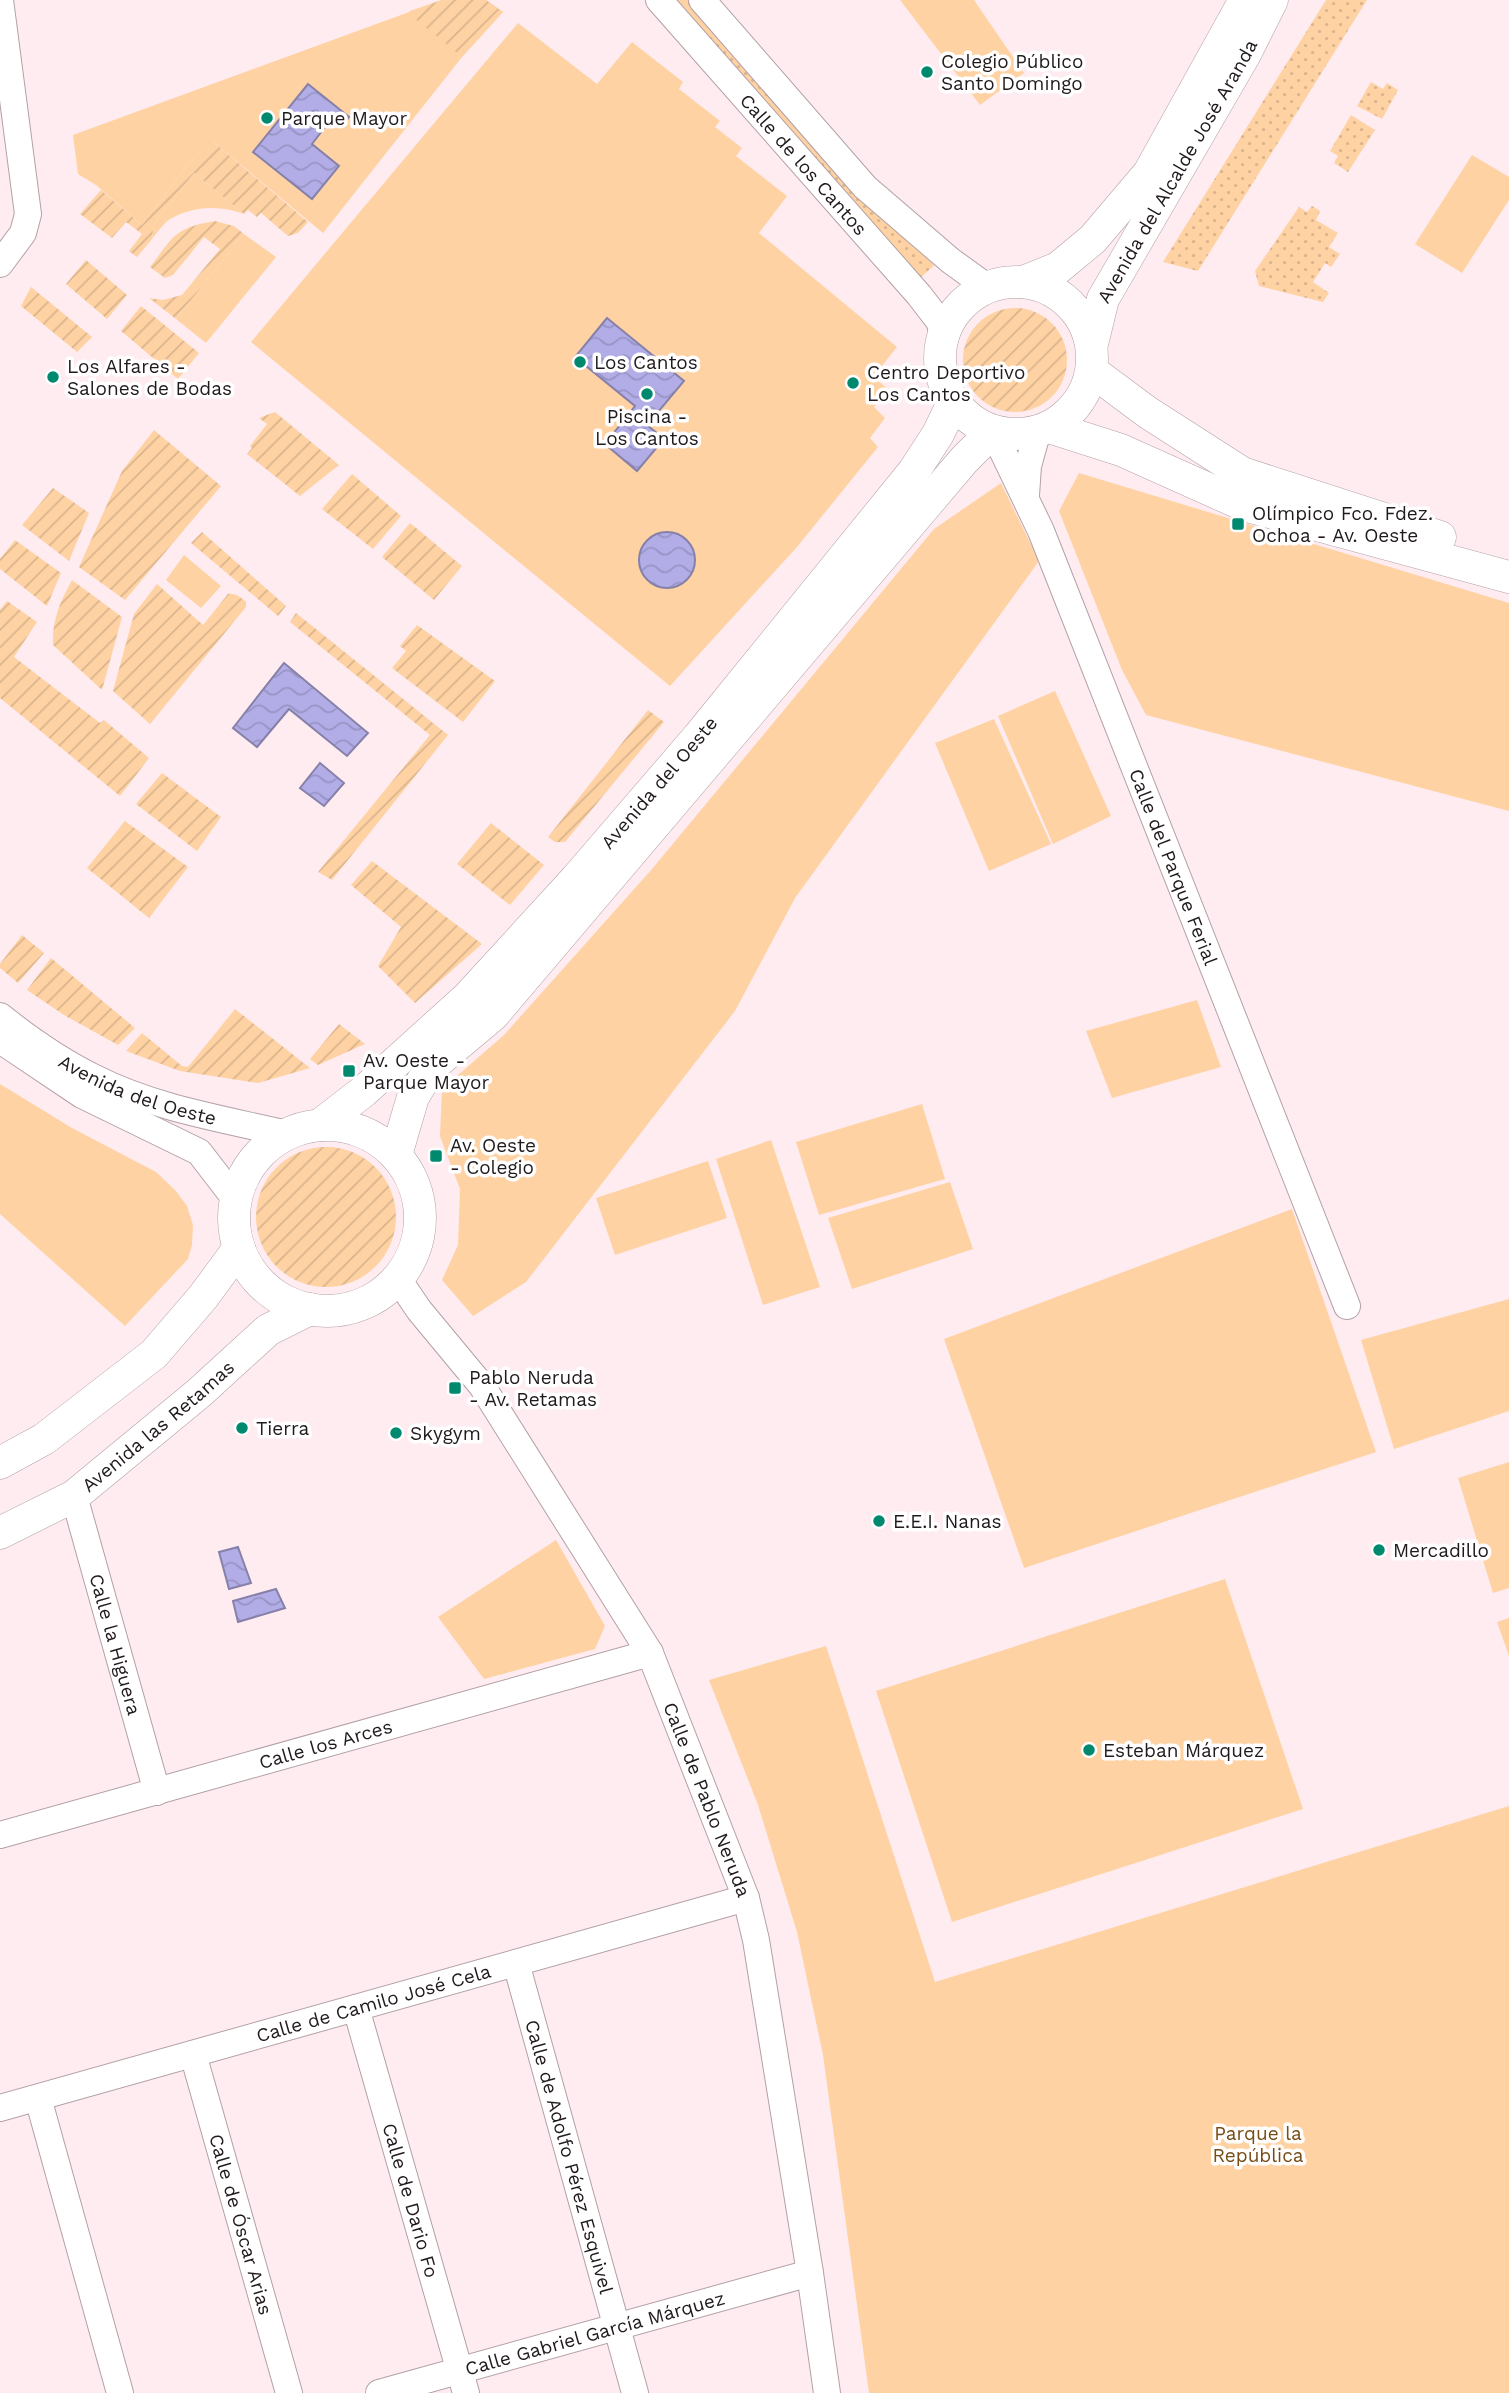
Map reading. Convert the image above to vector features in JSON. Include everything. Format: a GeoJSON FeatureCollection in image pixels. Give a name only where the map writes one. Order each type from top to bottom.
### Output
{"type":"FeatureCollection","features":[{"type":"Feature","properties":{"kind":"street"},"geometry":{"type":"LineString","coordinates":[[0,0],[6,94],[29,214],[23,233],[0,264]]}},
{"type":"Feature","properties":{"kind":"street","name":"Calle de los Cantos"},"geometry":{"type":"LineString","coordinates":[[659,0],[919,295],[935,314],[943,333]]}},
{"type":"Feature","properties":{"kind":"street","name":"Calle de los Cantos"},"geometry":{"type":"LineString","coordinates":[[702,0],[865,187],[951,261],[987,287]]}},
{"type":"Feature","properties":{"kind":"street","name":"Avenida del Alcalde José Aranda"},"geometry":{"type":"LineString","coordinates":[[1023,282],[1058,268],[1093,239],[1149,173],[1245,0]]}},
{"type":"Feature","properties":{"kind":"street","name":"Avenida del Alcalde José Aranda"},"geometry":{"type":"LineString","coordinates":[[1092,358],[1103,299],[1245,54],[1272,0]]}},
{"type":"Feature","properties":{"kind":"street"},"geometry":{"type":"LineString","coordinates":[[1023,282],[1055,292],[1079,314],[1092,358],[1084,394],[1069,413],[1044,429],[1018,434],[993,431],[971,420],[953,402],[942,381],[939,357],[943,333],[960,305],[987,287],[1023,282]]}},
{"type":"Feature","properties":{"kind":"street"},"geometry":{"type":"LineString","coordinates":[[1092,358],[1147,412],[1242,473],[1460,544],[1509,554]]}},
{"type":"Feature","properties":{"kind":"street","name":"Avenida del Oeste"},"geometry":{"type":"LineString","coordinates":[[320,1125],[363,1091],[468,998],[576,879],[699,736],[914,471],[938,434],[953,402]]}},
{"type":"Feature","properties":{"kind":"street"},"geometry":{"type":"LineString","coordinates":[[1026,497],[1028,466],[1044,429]]}},
{"type":"Feature","properties":{"kind":"street"},"geometry":{"type":"LineString","coordinates":[[1044,429],[1121,450],[1244,505],[1509,577]]}},
{"type":"Feature","properties":{"kind":"street","name":"Avenida del Oeste"},"geometry":{"type":"LineString","coordinates":[[396,1154],[413,1097],[431,1067],[493,1016],[964,460],[993,431]]}},
{"type":"Feature","properties":{"kind":"street","name":"Calle del Parque Ferial"},"geometry":{"type":"LineString","coordinates":[[993,431],[1041,531],[1347,1306]]}},
{"type":"Feature","properties":{"kind":"street","name":"Avenida del Oeste"},"geometry":{"type":"LineString","coordinates":[[0,1016],[32,1041],[97,1080],[174,1108],[287,1134]]}},
{"type":"Feature","properties":{"kind":"street","name":"Avenida del Oeste"},"geometry":{"type":"LineString","coordinates":[[0,1040],[82,1095],[199,1152],[236,1200]]}},
{"type":"Feature","properties":{"kind":"street"},"geometry":{"type":"LineString","coordinates":[[320,1125],[348,1127],[374,1137],[396,1154],[410,1175],[419,1202],[420,1230],[413,1256],[398,1279],[373,1299],[342,1310],[310,1309],[287,1302],[266,1288],[250,1270],[239,1248],[234,1216],[245,1173],[263,1150],[287,1134],[320,1125]]}},
{"type":"Feature","properties":{"kind":"street"},"geometry":{"type":"LineString","coordinates":[[0,1463],[44,1439],[153,1354],[203,1297],[239,1248]]}},
{"type":"Feature","properties":{"kind":"street","name":"Calle de Pablo Neruda"},"geometry":{"type":"LineString","coordinates":[[398,1279],[419,1310],[482,1386],[650,1653],[747,1898],[810,2273],[827,2393]]}},
{"type":"Feature","properties":{"kind":"street","name":"Avenida las Retamas"},"geometry":{"type":"LineString","coordinates":[[0,1533],[74,1496],[199,1393],[268,1330],[310,1309]]}},
{"type":"Feature","properties":{"kind":"street","name":"Calle la Higuera"},"geometry":{"type":"LineString","coordinates":[[74,1496],[157,1792]]}},
{"type":"Feature","properties":{"kind":"street","name":"Calle los Arces"},"geometry":{"type":"LineString","coordinates":[[0,1835],[650,1653]]}},
{"type":"Feature","properties":{"kind":"street","name":"Calle de Camilo José Cela"},"geometry":{"type":"LineString","coordinates":[[0,2108],[747,1898]]}},
{"type":"Feature","properties":{"kind":"street","name":"Calle de Adolfo Pérez Esquivel"},"geometry":{"type":"LineString","coordinates":[[516,1963],[635,2393]]}},
{"type":"Feature","properties":{"kind":"street","name":"Calle de Dario Fo"},"geometry":{"type":"LineString","coordinates":[[356,2008],[463,2382]]}},
{"type":"Feature","properties":{"kind":"street","name":"Calle de Óscar Arias"},"geometry":{"type":"LineString","coordinates":[[193,2054],[289,2393]]}},
{"type":"Feature","properties":{"kind":"street"},"geometry":{"type":"LineString","coordinates":[[38,2098],[120,2393]]}},
{"type":"Feature","properties":{"kind":"street","name":"Calle Gabriel García Márquez"},"geometry":{"type":"LineString","coordinates":[[379,2393],[463,2382],[617,2327],[810,2273]]}},
{"type":"Feature","properties":{"kind":"green space","name":"Parque Mayor"},"geometry":{"type":"Polygon","coordinates":[[[442,0],[486,0],[503,12],[462,57],[323,233],[211,140],[186,167],[142,225],[96,185],[78,174],[73,135],[442,0]]]}},
{"type":"Feature","properties":{"kind":"green space"},"geometry":{"type":"Polygon","coordinates":[[[442,0],[486,0],[503,12],[462,57],[413,17],[410,11],[442,0]]]}},
{"type":"Feature","properties":{"kind":"green space"},"geometry":{"type":"Polygon","coordinates":[[[667,0],[694,0],[939,261],[918,280],[667,0]]]}},
{"type":"Feature","properties":{"kind":"green space"},"geometry":{"type":"Polygon","coordinates":[[[900,0],[974,0],[1024,73],[980,105],[900,0]]]}},
{"type":"Feature","properties":{"kind":"green space"},"geometry":{"type":"Polygon","coordinates":[[[1326,0],[1367,0],[1198,271],[1163,262],[1326,0]]]}},
{"type":"Feature","properties":{"kind":"green space","name":"Los Cantos"},"geometry":{"type":"Polygon","coordinates":[[[518,23],[597,84],[632,42],[683,82],[679,89],[720,121],[715,127],[742,148],[736,156],[787,196],[759,233],[897,347],[873,377],[888,389],[874,407],[885,418],[870,438],[878,447],[797,547],[670,686],[251,342],[518,23]]]}},
{"type":"Feature","properties":{"kind":"green space"},"geometry":{"type":"Polygon","coordinates":[[[1371,82],[1383,89],[1387,83],[1398,90],[1382,119],[1357,106],[1371,82]]]}},
{"type":"Feature","properties":{"kind":"green space"},"geometry":{"type":"Polygon","coordinates":[[[1351,115],[1375,130],[1348,172],[1334,163],[1338,156],[1330,151],[1351,115]]]}},
{"type":"Feature","properties":{"kind":"green space"},"geometry":{"type":"Polygon","coordinates":[[[211,140],[308,222],[298,233],[288,236],[261,213],[257,217],[248,210],[244,214],[194,173],[154,224],[152,239],[137,257],[129,251],[142,234],[126,222],[112,238],[80,214],[101,190],[142,225],[186,167],[211,140]]]}},
{"type":"Feature","properties":{"kind":"green space"},"geometry":{"type":"Polygon","coordinates":[[[1472,155],[1509,177],[1509,200],[1462,273],[1415,244],[1472,155]]]}},
{"type":"Feature","properties":{"kind":"green space"},"geometry":{"type":"Polygon","coordinates":[[[194,173],[244,214],[217,208],[189,211],[169,220],[152,239],[154,224],[194,173]]]}},
{"type":"Feature","properties":{"kind":"green space"},"geometry":{"type":"Polygon","coordinates":[[[1312,206],[1320,211],[1316,220],[1338,233],[1329,247],[1340,254],[1331,267],[1325,263],[1313,282],[1329,293],[1323,302],[1259,286],[1255,271],[1299,207],[1307,212],[1312,206]]]}},
{"type":"Feature","properties":{"kind":"green space"},"geometry":{"type":"Polygon","coordinates":[[[215,221],[234,226],[244,234],[176,319],[149,298],[163,300],[182,295],[220,249],[204,237],[173,275],[165,278],[150,267],[183,230],[215,221]]]}},
{"type":"Feature","properties":{"kind":"green space"},"geometry":{"type":"Polygon","coordinates":[[[244,234],[276,257],[206,343],[176,319],[244,234]]]}},
{"type":"Feature","properties":{"kind":"green space"},"geometry":{"type":"Polygon","coordinates":[[[86,260],[127,295],[107,319],[66,284],[86,260]]]}},
{"type":"Feature","properties":{"kind":"green space"},"geometry":{"type":"Polygon","coordinates":[[[31,287],[92,337],[77,352],[21,306],[31,287]]]}},
{"type":"Feature","properties":{"kind":"green space"},"geometry":{"type":"Polygon","coordinates":[[[141,306],[199,353],[178,379],[121,331],[141,306]]]}},
{"type":"Feature","properties":{"kind":"green space"},"geometry":{"type":"Polygon","coordinates":[[[1015,308],[1035,312],[1058,331],[1063,340],[1067,360],[1063,380],[1044,403],[1035,408],[1015,412],[995,408],[972,389],[967,380],[963,360],[967,340],[986,317],[995,312],[1015,308]]]}},
{"type":"Feature","properties":{"kind":"green space"},"geometry":{"type":"Polygon","coordinates":[[[275,412],[339,465],[300,496],[247,454],[267,424],[259,418],[275,412]]]}},
{"type":"Feature","properties":{"kind":"green space"},"geometry":{"type":"Polygon","coordinates":[[[154,430],[221,486],[125,600],[79,567],[122,471],[154,430]]]}},
{"type":"Feature","properties":{"kind":"green space"},"geometry":{"type":"Polygon","coordinates":[[[1079,473],[1509,603],[1509,811],[1146,715],[1122,670],[1059,511],[1079,473]]]}},
{"type":"Feature","properties":{"kind":"green space"},"geometry":{"type":"Polygon","coordinates":[[[352,474],[401,516],[373,549],[322,509],[352,474]]]}},
{"type":"Feature","properties":{"kind":"green space"},"geometry":{"type":"Polygon","coordinates":[[[1001,483],[1039,561],[795,898],[735,1011],[526,1282],[473,1316],[442,1280],[458,1245],[460,1189],[440,1136],[442,1089],[504,1035],[652,869],[934,529],[1001,483]]]}},
{"type":"Feature","properties":{"kind":"green space"},"geometry":{"type":"Polygon","coordinates":[[[53,488],[89,513],[69,561],[22,525],[53,488]]]}},
{"type":"Feature","properties":{"kind":"green space"},"geometry":{"type":"Polygon","coordinates":[[[410,523],[462,566],[434,600],[382,557],[410,523]]]}},
{"type":"Feature","properties":{"kind":"green space"},"geometry":{"type":"Polygon","coordinates":[[[202,532],[286,606],[278,616],[191,543],[202,532]]]}},
{"type":"Feature","properties":{"kind":"green space"},"geometry":{"type":"Polygon","coordinates":[[[15,540],[61,573],[47,606],[0,569],[0,559],[15,540]]]}},
{"type":"Feature","properties":{"kind":"green space"},"geometry":{"type":"Polygon","coordinates":[[[184,555],[221,586],[201,608],[166,580],[184,555]]]}},
{"type":"Feature","properties":{"kind":"green space"},"geometry":{"type":"Polygon","coordinates":[[[72,580],[122,617],[102,690],[53,645],[58,611],[72,580]]]}},
{"type":"Feature","properties":{"kind":"green space"},"geometry":{"type":"Polygon","coordinates":[[[157,584],[203,625],[228,594],[240,597],[246,602],[246,607],[150,724],[113,691],[134,614],[157,584]]]}},
{"type":"Feature","properties":{"kind":"green space"},"geometry":{"type":"Polygon","coordinates":[[[7,601],[37,622],[14,657],[100,723],[104,720],[149,758],[120,796],[0,698],[0,610],[7,601]]]}},
{"type":"Feature","properties":{"kind":"green space"},"geometry":{"type":"Polygon","coordinates":[[[296,613],[448,735],[332,880],[318,872],[430,735],[290,622],[296,613]]]}},
{"type":"Feature","properties":{"kind":"green space"},"geometry":{"type":"Polygon","coordinates":[[[417,625],[495,681],[463,722],[392,668],[406,651],[400,646],[417,625]]]}},
{"type":"Feature","properties":{"kind":"green space"},"geometry":{"type":"Polygon","coordinates":[[[1055,691],[1111,816],[1053,844],[998,716],[1055,691]]]}},
{"type":"Feature","properties":{"kind":"green space"},"geometry":{"type":"Polygon","coordinates":[[[648,710],[664,722],[565,842],[555,842],[548,837],[648,710]]]}},
{"type":"Feature","properties":{"kind":"green space"},"geometry":{"type":"Polygon","coordinates":[[[994,719],[1051,844],[989,871],[935,743],[994,719]]]}},
{"type":"Feature","properties":{"kind":"green space"},"geometry":{"type":"Polygon","coordinates":[[[162,773],[221,817],[197,851],[136,804],[162,773]]]}},
{"type":"Feature","properties":{"kind":"green space"},"geometry":{"type":"Polygon","coordinates":[[[125,821],[188,867],[149,918],[87,868],[125,821]]]}},
{"type":"Feature","properties":{"kind":"green space"},"geometry":{"type":"Polygon","coordinates":[[[491,823],[544,865],[510,905],[457,864],[491,823]]]}},
{"type":"Feature","properties":{"kind":"green space"},"geometry":{"type":"Polygon","coordinates":[[[372,861],[482,944],[415,1003],[378,966],[401,927],[351,885],[372,861]]]}},
{"type":"Feature","properties":{"kind":"green space"},"geometry":{"type":"Polygon","coordinates":[[[22,935],[44,953],[18,983],[0,968],[0,964],[22,935]]]}},
{"type":"Feature","properties":{"kind":"green space"},"geometry":{"type":"Polygon","coordinates":[[[51,958],[135,1028],[118,1045],[64,1015],[27,990],[51,958]]]}},
{"type":"Feature","properties":{"kind":"green space"},"geometry":{"type":"Polygon","coordinates":[[[1197,1000],[1221,1067],[1112,1098],[1086,1031],[1197,1000]]]}},
{"type":"Feature","properties":{"kind":"green space"},"geometry":{"type":"Polygon","coordinates":[[[235,1009],[310,1068],[258,1083],[180,1071],[126,1051],[142,1033],[182,1066],[188,1067],[235,1009]]]}},
{"type":"Feature","properties":{"kind":"green space"},"geometry":{"type":"Polygon","coordinates":[[[339,1024],[365,1044],[318,1065],[310,1059],[339,1024]]]}},
{"type":"Feature","properties":{"kind":"green space"},"geometry":{"type":"Polygon","coordinates":[[[0,1084],[72,1128],[156,1172],[187,1206],[193,1225],[188,1259],[125,1326],[0,1214],[0,1084]]]}},
{"type":"Feature","properties":{"kind":"green space"},"geometry":{"type":"Polygon","coordinates":[[[922,1104],[945,1179],[819,1215],[796,1142],[922,1104]]]}},
{"type":"Feature","properties":{"kind":"green space"},"geometry":{"type":"Polygon","coordinates":[[[771,1140],[820,1287],[763,1305],[716,1159],[771,1140]]]}},
{"type":"Feature","properties":{"kind":"green space"},"geometry":{"type":"Polygon","coordinates":[[[326,1147],[353,1153],[375,1168],[390,1190],[396,1217],[390,1244],[375,1266],[353,1281],[326,1287],[299,1281],[277,1266],[262,1244],[256,1217],[262,1190],[277,1168],[299,1153],[326,1147]]]}},
{"type":"Feature","properties":{"kind":"green space"},"geometry":{"type":"Polygon","coordinates":[[[708,1161],[727,1218],[615,1255],[596,1198],[708,1161]]]}},
{"type":"Feature","properties":{"kind":"green space"},"geometry":{"type":"Polygon","coordinates":[[[950,1182],[973,1249],[852,1289],[828,1218],[950,1182]]]}},
{"type":"Feature","properties":{"kind":"green space"},"geometry":{"type":"Polygon","coordinates":[[[1292,1209],[1376,1452],[1024,1568],[944,1339],[1292,1209]]]}},
{"type":"Feature","properties":{"kind":"green space"},"geometry":{"type":"Polygon","coordinates":[[[1509,1299],[1509,1411],[1394,1449],[1361,1340],[1509,1299]]]}},
{"type":"Feature","properties":{"kind":"green space"},"geometry":{"type":"Polygon","coordinates":[[[1509,1462],[1509,1588],[1493,1593],[1458,1478],[1509,1462]]]}},
{"type":"Feature","properties":{"kind":"green space"},"geometry":{"type":"Polygon","coordinates":[[[556,1540],[605,1626],[595,1649],[484,1679],[438,1617],[556,1540]]]}},
{"type":"Feature","properties":{"kind":"green space","name":"Esteban Márquez"},"geometry":{"type":"Polygon","coordinates":[[[1225,1579],[1303,1809],[952,1922],[876,1691],[1225,1579]]]}},
{"type":"Feature","properties":{"kind":"green space"},"geometry":{"type":"Polygon","coordinates":[[[1509,1618],[1509,1656],[1497,1622],[1509,1618]]]}},
{"type":"Feature","properties":{"kind":"green space","name":"Parque la República"},"geometry":{"type":"Polygon","coordinates":[[[826,1646],[935,1982],[1509,1806],[1509,2393],[869,2393],[823,2055],[797,1932],[758,1805],[709,1680],[826,1646]]]}},
{"type":"Feature","properties":{"kind":"water"},"geometry":{"type":"Polygon","coordinates":[[[308,84],[349,117],[342,126],[332,118],[312,144],[339,166],[312,199],[253,152],[308,84]]]}},
{"type":"Feature","properties":{"kind":"water","name":"Piscina - Los Cantos"},"geometry":{"type":"Polygon","coordinates":[[[607,318],[684,381],[647,425],[664,439],[637,471],[605,444],[635,406],[575,357],[607,318]]]}},
{"type":"Feature","properties":{"kind":"water"},"geometry":{"type":"Polygon","coordinates":[[[661,532],[673,532],[683,536],[691,544],[695,560],[691,576],[683,584],[673,588],[661,588],[651,584],[643,576],[639,566],[639,554],[643,544],[651,536],[661,532]]]}},
{"type":"Feature","properties":{"kind":"water"},"geometry":{"type":"Polygon","coordinates":[[[284,663],[368,733],[347,756],[289,709],[257,747],[233,728],[284,663]]]}},
{"type":"Feature","properties":{"kind":"water"},"geometry":{"type":"Polygon","coordinates":[[[320,763],[344,783],[324,806],[300,788],[320,763]]]}},
{"type":"Feature","properties":{"kind":"water"},"geometry":{"type":"Polygon","coordinates":[[[238,1547],[251,1583],[229,1589],[219,1552],[238,1547]]]}},
{"type":"Feature","properties":{"kind":"water"},"geometry":{"type":"Polygon","coordinates":[[[276,1589],[285,1608],[238,1622],[233,1601],[276,1589]]]}},
{"type":"Feature","properties":{"kind":"place","name":"Colegio Público Santo Domingo"},"geometry":{"type":"Point","coordinates":[927,72]}},
{"type":"Feature","properties":{"kind":"place","name":"Parque Mayor"},"geometry":{"type":"Point","coordinates":[267,118]}},
{"type":"Feature","properties":{"kind":"place","name":"Los Cantos"},"geometry":{"type":"Point","coordinates":[580,362]}},
{"type":"Feature","properties":{"kind":"place","name":"Los Alfares - Salones de Bodas"},"geometry":{"type":"Point","coordinates":[53,377]}},
{"type":"Feature","properties":{"kind":"place","name":"Centro Deportivo Los Cantos"},"geometry":{"type":"Point","coordinates":[853,383]}},
{"type":"Feature","properties":{"kind":"place","name":"Piscina - Los Cantos"},"geometry":{"type":"Point","coordinates":[647,394]}},
{"type":"Feature","properties":{"kind":"place","name":"Olímpico Fco. Fdez. Ochoa - Av. Oeste"},"geometry":{"type":"Point","coordinates":[1238,524]}},
{"type":"Feature","properties":{"kind":"place","name":"Av. Oeste - Parque Mayor"},"geometry":{"type":"Point","coordinates":[349,1071]}},
{"type":"Feature","properties":{"kind":"place","name":"Av. Oeste - Colegio"},"geometry":{"type":"Point","coordinates":[436,1156]}},
{"type":"Feature","properties":{"kind":"place","name":"Pablo Neruda - Av. Retamas"},"geometry":{"type":"Point","coordinates":[455,1388]}},
{"type":"Feature","properties":{"kind":"place","name":"Tierra"},"geometry":{"type":"Point","coordinates":[242,1428]}},
{"type":"Feature","properties":{"kind":"place","name":"Skygym"},"geometry":{"type":"Point","coordinates":[396,1433]}},
{"type":"Feature","properties":{"kind":"place","name":"E.E.I. Nanas"},"geometry":{"type":"Point","coordinates":[879,1521]}},
{"type":"Feature","properties":{"kind":"place","name":"Mercadillo"},"geometry":{"type":"Point","coordinates":[1379,1550]}},
{"type":"Feature","properties":{"kind":"place","name":"Esteban Márquez"},"geometry":{"type":"Point","coordinates":[1089,1750]}}]}
